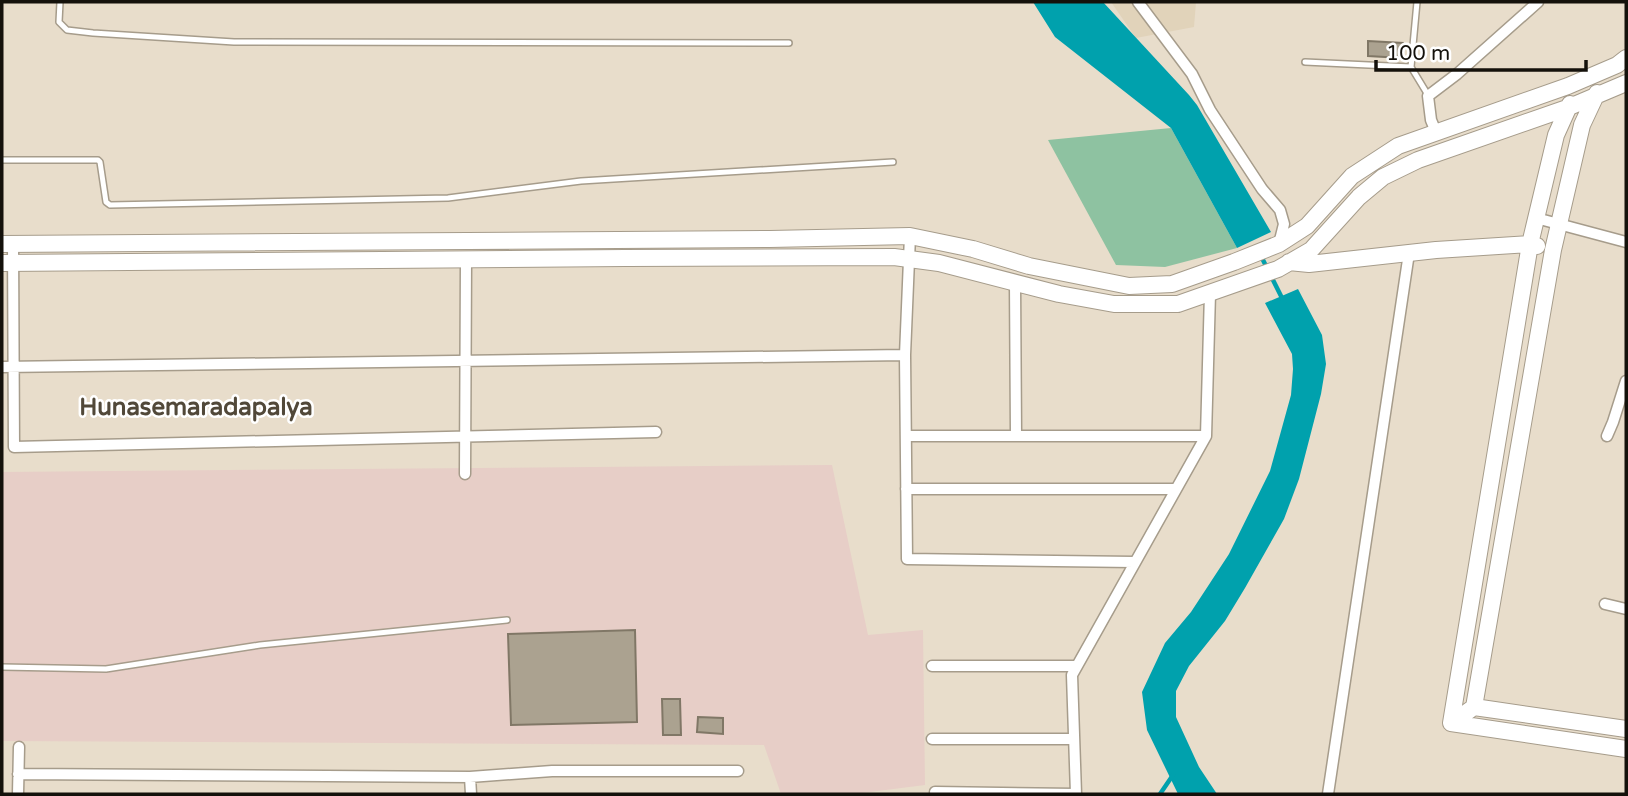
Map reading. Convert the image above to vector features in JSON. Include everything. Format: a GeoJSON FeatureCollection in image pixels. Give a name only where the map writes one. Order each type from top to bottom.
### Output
{"type":"FeatureCollection","features":[{"type":"Feature","properties":{"kind":"street"},"geometry":{"type":"LineString","coordinates":[[1138,2],[1192,74],[1210,110],[1262,189],[1280,210],[1284,224],[1279,244],[1289,263]]}},
{"type":"Feature","properties":{"kind":"street"},"geometry":{"type":"LineString","coordinates":[[1436,132],[1431,120],[1428,96],[1457,74],[1538,2]]}},
{"type":"Feature","properties":{"kind":"street"},"geometry":{"type":"LineString","coordinates":[[656,432],[14,447],[8,367],[7,244],[716,240],[910,236],[973,249],[1029,266],[1129,286],[1172,284],[1279,244],[1307,226],[1352,176],[1398,146],[1582,80],[1611,68],[1626,58]]}},
{"type":"Feature","properties":{"kind":"street"},"geometry":{"type":"LineString","coordinates":[[1474,707],[1553,250],[1582,125],[1611,68]]}},
{"type":"Feature","properties":{"kind":"street"},"geometry":{"type":"LineString","coordinates":[[1451,723],[1530,244],[1556,135],[1582,80]]}},
{"type":"Feature","properties":{"kind":"street"},"geometry":{"type":"LineString","coordinates":[[7,263],[894,257],[939,264],[1059,294],[1114,304],[1178,304],[1264,274],[1311,250],[1360,197],[1383,177],[1418,160],[1567,108],[1626,83]]}},
{"type":"Feature","properties":{"kind":"street"},"geometry":{"type":"LineString","coordinates":[[1536,218],[1626,242]]}},
{"type":"Feature","properties":{"kind":"street"},"geometry":{"type":"LineString","coordinates":[[910,236],[905,355],[907,559],[1134,562]]}},
{"type":"Feature","properties":{"kind":"street"},"geometry":{"type":"LineString","coordinates":[[1289,263],[1309,264],[1530,244],[1553,250]]}},
{"type":"Feature","properties":{"kind":"street"},"geometry":{"type":"LineString","coordinates":[[1328,794],[1409,253]]}},
{"type":"Feature","properties":{"kind":"street"},"geometry":{"type":"LineString","coordinates":[[464,474],[467,260]]}},
{"type":"Feature","properties":{"kind":"street"},"geometry":{"type":"LineString","coordinates":[[1015,283],[1016,436]]}},
{"type":"Feature","properties":{"kind":"street"},"geometry":{"type":"LineString","coordinates":[[935,792],[1076,794],[1072,675],[1206,436],[1210,293]]}},
{"type":"Feature","properties":{"kind":"street"},"geometry":{"type":"LineString","coordinates":[[8,367],[905,355]]}},
{"type":"Feature","properties":{"kind":"street"},"geometry":{"type":"LineString","coordinates":[[1607,436],[1626,381]]}},
{"type":"Feature","properties":{"kind":"street"},"geometry":{"type":"LineString","coordinates":[[906,436],[1206,436]]}},
{"type":"Feature","properties":{"kind":"street"},"geometry":{"type":"LineString","coordinates":[[906,489],[1176,489]]}},
{"type":"Feature","properties":{"kind":"street"},"geometry":{"type":"LineString","coordinates":[[1605,604],[1626,609]]}},
{"type":"Feature","properties":{"kind":"street"},"geometry":{"type":"LineString","coordinates":[[932,666],[1076,666]]}},
{"type":"Feature","properties":{"kind":"street"},"geometry":{"type":"LineString","coordinates":[[1451,723],[1474,707],[1626,729]]}},
{"type":"Feature","properties":{"kind":"street"},"geometry":{"type":"LineString","coordinates":[[1451,723],[1626,749]]}},
{"type":"Feature","properties":{"kind":"street"},"geometry":{"type":"LineString","coordinates":[[932,739],[1074,739]]}},
{"type":"Feature","properties":{"kind":"street"},"geometry":{"type":"LineString","coordinates":[[18,794],[19,747]]}},
{"type":"Feature","properties":{"kind":"street"},"geometry":{"type":"LineString","coordinates":[[18,775],[470,777],[552,771],[737,771]]}},
{"type":"Feature","properties":{"kind":"street"},"geometry":{"type":"LineString","coordinates":[[470,777],[471,794]]}},
{"type":"Feature","properties":{"kind":"lane"},"geometry":{"type":"LineString","coordinates":[[60,2],[60,22],[67,30],[234,43],[789,43]]}},
{"type":"Feature","properties":{"kind":"lane"},"geometry":{"type":"LineString","coordinates":[[1417,2],[1411,67],[1428,96]]}},
{"type":"Feature","properties":{"kind":"lane"},"geometry":{"type":"LineString","coordinates":[[1305,62],[1411,67]]}},
{"type":"Feature","properties":{"kind":"lane"},"geometry":{"type":"LineString","coordinates":[[2,160],[98,159],[106,202],[110,205],[448,198],[581,181],[893,162]]}},
{"type":"Feature","properties":{"kind":"lane"},"geometry":{"type":"LineString","coordinates":[[2,667],[106,669],[260,645],[507,620]]}},
{"type":"Feature","properties":{"kind":"shaded area"},"geometry":{"type":"Polygon","coordinates":[[[1111,2],[1196,2],[1194,27],[1136,38],[1111,2]]]}},
{"type":"Feature","properties":{"kind":"shaded area"},"geometry":{"type":"Polygon","coordinates":[[[832,465],[868,635],[923,630],[925,785],[854,794],[781,794],[764,745],[2,741],[2,472],[832,465]]]}},
{"type":"Feature","properties":{"kind":"green space"},"geometry":{"type":"Polygon","coordinates":[[[1171,128],[1237,248],[1165,267],[1116,265],[1048,140],[1171,128]]]}},
{"type":"Feature","properties":{"kind":"water"},"geometry":{"type":"Polygon","coordinates":[[[1033,2],[1103,2],[1197,105],[1271,232],[1237,248],[1171,128],[1055,37],[1033,2]]]}},
{"type":"Feature","properties":{"kind":"water"},"geometry":{"type":"Polygon","coordinates":[[[1298,289],[1322,335],[1326,364],[1321,394],[1299,479],[1284,519],[1225,621],[1189,666],[1176,691],[1176,717],[1199,767],[1217,794],[1178,794],[1147,730],[1142,692],[1165,643],[1191,612],[1229,554],[1270,471],[1291,395],[1293,369],[1292,354],[1265,303],[1298,289]]]}},
{"type":"Feature","properties":{"kind":"building"},"geometry":{"type":"Polygon","coordinates":[[[1368,41],[1403,43],[1402,58],[1368,56],[1368,41]]]}},
{"type":"Feature","properties":{"kind":"building"},"geometry":{"type":"Polygon","coordinates":[[[635,630],[637,722],[511,725],[508,634],[635,630]]]}},
{"type":"Feature","properties":{"kind":"building"},"geometry":{"type":"Polygon","coordinates":[[[662,699],[680,699],[681,735],[663,735],[662,699]]]}},
{"type":"Feature","properties":{"kind":"building"},"geometry":{"type":"Polygon","coordinates":[[[698,717],[723,718],[723,734],[697,732],[698,717]]]}},
{"type":"Feature","properties":{"kind":"waterway"},"geometry":{"type":"LineString","coordinates":[[1261,256],[1284,302]]}},
{"type":"Feature","properties":{"kind":"waterway"},"geometry":{"type":"LineString","coordinates":[[1160,794],[1173,775]]}},
{"type":"Feature","properties":{"kind":"district","name":"Hunasemaradapalya"},"geometry":{"type":"Point","coordinates":[196,407]}}]}
